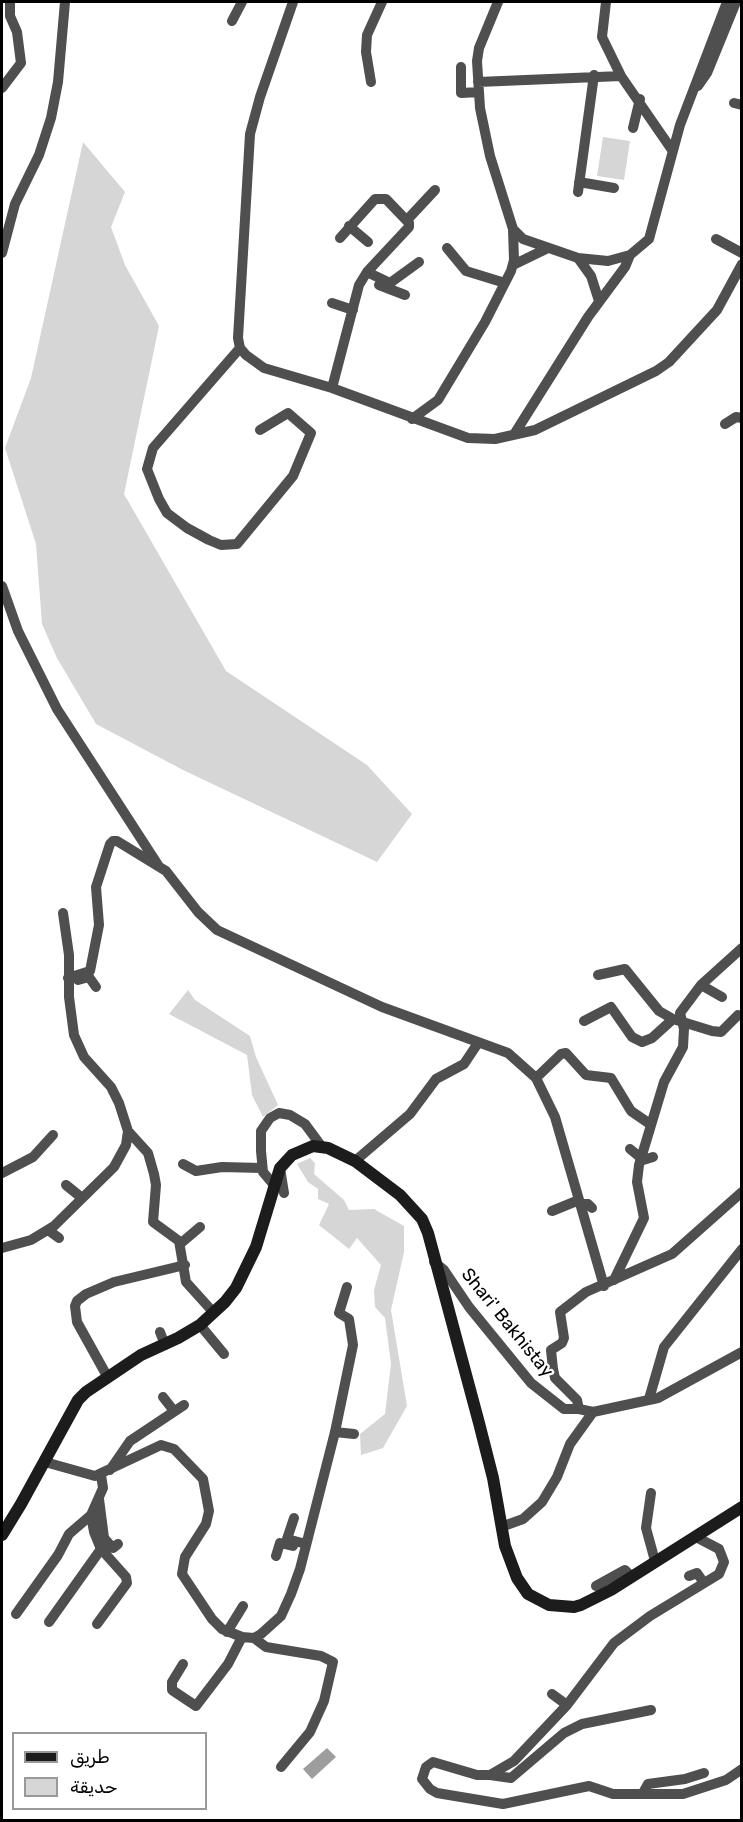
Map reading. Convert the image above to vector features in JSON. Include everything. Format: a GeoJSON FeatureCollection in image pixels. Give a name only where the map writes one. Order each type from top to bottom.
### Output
{"type":"FeatureCollection","features":[{"type":"Feature","properties":{"kind":"main road"},"geometry":{"type":"LineString","coordinates":[[2,1535],[78,1400],[107,1377],[141,1355],[165,1345],[214,1313],[236,1288],[256,1247],[279,1189],[280,1168],[286,1160],[302,1149],[322,1147],[355,1161],[413,1207],[428,1233],[495,1487],[505,1546],[521,1586],[528,1594],[549,1605],[573,1607],[581,1605],[696,1537],[741,1507]]}},
{"type":"Feature","properties":{"kind":"street"},"geometry":{"type":"LineString","coordinates":[[2,88],[21,63],[17,32],[6,22],[10,2]]}},
{"type":"Feature","properties":{"kind":"street"},"geometry":{"type":"LineString","coordinates":[[2,253],[15,204],[39,155],[51,118],[58,82],[65,2]]}},
{"type":"Feature","properties":{"kind":"street"},"geometry":{"type":"LineString","coordinates":[[232,21],[242,2]]}},
{"type":"Feature","properties":{"kind":"street"},"geometry":{"type":"LineString","coordinates":[[293,2],[260,97],[250,134],[238,338],[240,348],[264,368],[332,388],[468,438],[495,439],[535,430],[656,371],[669,362],[717,310],[741,264]]}},
{"type":"Feature","properties":{"kind":"street"},"geometry":{"type":"LineString","coordinates":[[371,82],[366,52],[367,35],[382,2]]}},
{"type":"Feature","properties":{"kind":"street"},"geometry":{"type":"LineString","coordinates":[[412,419],[438,400],[506,283],[513,265],[513,229],[490,156],[479,87],[478,48],[498,2]]}},
{"type":"Feature","properties":{"kind":"street"},"geometry":{"type":"LineString","coordinates":[[606,2],[602,38],[621,76],[640,99],[672,150]]}},
{"type":"Feature","properties":{"kind":"street"},"geometry":{"type":"LineString","coordinates":[[513,229],[523,239],[546,249],[578,258],[608,261],[630,255],[649,239],[653,231],[672,150],[689,99],[727,2]]}},
{"type":"Feature","properties":{"kind":"street"},"geometry":{"type":"LineString","coordinates":[[689,99],[707,73],[736,2]]}},
{"type":"Feature","properties":{"kind":"street"},"geometry":{"type":"LineString","coordinates":[[462,67],[461,93],[479,87],[594,75],[621,76]]}},
{"type":"Feature","properties":{"kind":"street"},"geometry":{"type":"LineString","coordinates":[[594,75],[578,187],[614,188]]}},
{"type":"Feature","properties":{"kind":"street"},"geometry":{"type":"LineString","coordinates":[[633,129],[640,99]]}},
{"type":"Feature","properties":{"kind":"street"},"geometry":{"type":"LineString","coordinates":[[407,219],[435,190]]}},
{"type":"Feature","properties":{"kind":"street"},"geometry":{"type":"LineString","coordinates":[[332,388],[364,275],[409,227],[407,219],[386,199],[375,199],[340,238]]}},
{"type":"Feature","properties":{"kind":"street"},"geometry":{"type":"LineString","coordinates":[[349,226],[368,242]]}},
{"type":"Feature","properties":{"kind":"street"},"geometry":{"type":"LineString","coordinates":[[716,239],[741,254]]}},
{"type":"Feature","properties":{"kind":"street"},"geometry":{"type":"LineString","coordinates":[[447,248],[466,271],[506,283]]}},
{"type":"Feature","properties":{"kind":"street"},"geometry":{"type":"LineString","coordinates":[[513,265],[546,249]]}},
{"type":"Feature","properties":{"kind":"street"},"geometry":{"type":"LineString","coordinates":[[515,433],[599,301],[625,267],[630,255]]}},
{"type":"Feature","properties":{"kind":"street"},"geometry":{"type":"LineString","coordinates":[[578,258],[591,276],[599,301]]}},
{"type":"Feature","properties":{"kind":"street"},"geometry":{"type":"LineString","coordinates":[[364,275],[390,283],[419,262]]}},
{"type":"Feature","properties":{"kind":"street"},"geometry":{"type":"LineString","coordinates":[[364,275],[405,295]]}},
{"type":"Feature","properties":{"kind":"street"},"geometry":{"type":"LineString","coordinates":[[332,303],[353,310]]}},
{"type":"Feature","properties":{"kind":"street"},"geometry":{"type":"LineString","coordinates":[[240,348],[153,448],[147,469],[167,513],[187,528],[209,540],[221,545],[237,544],[293,476],[311,433],[288,413],[260,430]]}},
{"type":"Feature","properties":{"kind":"street"},"geometry":{"type":"LineString","coordinates":[[725,424],[736,417],[741,418]]}},
{"type":"Feature","properties":{"kind":"street"},"geometry":{"type":"LineString","coordinates":[[2,586],[18,631],[57,709],[160,868]]}},
{"type":"Feature","properties":{"kind":"street"},"geometry":{"type":"LineString","coordinates":[[68,980],[90,971],[99,925],[96,887],[112,841],[160,868],[176,882],[198,912],[217,930],[382,1007],[508,1053],[536,1078],[558,1127],[580,1202],[609,1283]]}},
{"type":"Feature","properties":{"kind":"street"},"geometry":{"type":"LineString","coordinates":[[63,913],[69,954],[68,980],[74,1035],[84,1057],[111,1087],[128,1131],[148,1152],[156,1185],[153,1222],[171,1232],[180,1244],[186,1282],[214,1313]]}},
{"type":"Feature","properties":{"kind":"street"},"geometry":{"type":"LineString","coordinates":[[584,1021],[610,1006],[628,1033],[637,1042],[652,1038],[677,1019],[701,985],[741,948]]}},
{"type":"Feature","properties":{"kind":"street"},"geometry":{"type":"LineString","coordinates":[[598,975],[625,969],[659,1011],[716,1032],[723,1030],[735,1018],[741,1016]]}},
{"type":"Feature","properties":{"kind":"street"},"geometry":{"type":"LineString","coordinates":[[68,980],[89,977],[96,987]]}},
{"type":"Feature","properties":{"kind":"street"},"geometry":{"type":"LineString","coordinates":[[701,985],[722,998]]}},
{"type":"Feature","properties":{"kind":"street"},"geometry":{"type":"LineString","coordinates":[[609,1283],[644,1218],[637,1182],[640,1159],[664,1082],[683,1047],[684,1029],[677,1019]]}},
{"type":"Feature","properties":{"kind":"street"},"geometry":{"type":"LineString","coordinates":[[355,1161],[410,1114],[436,1079],[464,1064],[478,1043]]}},
{"type":"Feature","properties":{"kind":"street"},"geometry":{"type":"LineString","coordinates":[[536,1078],[561,1054],[566,1053],[586,1075],[611,1078],[631,1111],[650,1124]]}},
{"type":"Feature","properties":{"kind":"street"},"geometry":{"type":"LineString","coordinates":[[279,1189],[265,1177],[262,1168],[261,1131],[276,1114],[284,1113],[297,1119],[322,1147]]}},
{"type":"Feature","properties":{"kind":"street"},"geometry":{"type":"LineString","coordinates":[[2,1248],[31,1240],[48,1230],[121,1158],[128,1131]]}},
{"type":"Feature","properties":{"kind":"street"},"geometry":{"type":"LineString","coordinates":[[2,1173],[33,1157],[53,1135]]}},
{"type":"Feature","properties":{"kind":"street"},"geometry":{"type":"LineString","coordinates":[[630,1149],[640,1159]]}},
{"type":"Feature","properties":{"kind":"street"},"geometry":{"type":"LineString","coordinates":[[640,1159],[653,1156]]}},
{"type":"Feature","properties":{"kind":"street"},"geometry":{"type":"LineString","coordinates":[[183,1164],[196,1171],[222,1167],[262,1168]]}},
{"type":"Feature","properties":{"kind":"street"},"geometry":{"type":"LineString","coordinates":[[66,1185],[82,1198]]}},
{"type":"Feature","properties":{"kind":"street","name":"Shari' Bakhistay"},"geometry":{"type":"LineString","coordinates":[[434,1262],[444,1270],[531,1383],[564,1408],[579,1409],[576,1400],[555,1378],[551,1350],[562,1343],[564,1338],[560,1312],[586,1292],[681,1248],[741,1192]]}},
{"type":"Feature","properties":{"kind":"street"},"geometry":{"type":"LineString","coordinates":[[552,1211],[580,1202],[592,1208]]}},
{"type":"Feature","properties":{"kind":"street"},"geometry":{"type":"LineString","coordinates":[[180,1244],[200,1227]]}},
{"type":"Feature","properties":{"kind":"street"},"geometry":{"type":"LineString","coordinates":[[48,1230],[59,1238]]}},
{"type":"Feature","properties":{"kind":"street"},"geometry":{"type":"LineString","coordinates":[[649,1400],[664,1347],[741,1249]]}},
{"type":"Feature","properties":{"kind":"street"},"geometry":{"type":"LineString","coordinates":[[107,1377],[77,1322],[75,1306],[77,1300],[87,1293],[114,1282],[184,1265]]}},
{"type":"Feature","properties":{"kind":"street"},"geometry":{"type":"LineString","coordinates":[[254,1638],[281,1616],[300,1569],[335,1431],[336,1412],[353,1345],[349,1319],[339,1313],[346,1287]]}},
{"type":"Feature","properties":{"kind":"street"},"geometry":{"type":"LineString","coordinates":[[193,1325],[224,1354]]}},
{"type":"Feature","properties":{"kind":"street"},"geometry":{"type":"LineString","coordinates":[[160,1332],[165,1345]]}},
{"type":"Feature","properties":{"kind":"street"},"geometry":{"type":"LineString","coordinates":[[579,1409],[593,1412],[649,1400],[668,1393],[741,1352]]}},
{"type":"Feature","properties":{"kind":"street"},"geometry":{"type":"LineString","coordinates":[[16,1614],[58,1555],[69,1534],[91,1515],[104,1488],[105,1473],[130,1441],[179,1408],[163,1397]]}},
{"type":"Feature","properties":{"kind":"street"},"geometry":{"type":"LineString","coordinates":[[501,1527],[523,1519],[542,1502],[557,1477],[570,1444],[593,1412]]}},
{"type":"Feature","properties":{"kind":"street"},"geometry":{"type":"LineString","coordinates":[[335,1431],[354,1434]]}},
{"type":"Feature","properties":{"kind":"street"},"geometry":{"type":"LineString","coordinates":[[45,1462],[95,1476],[152,1449],[167,1445],[184,1457],[203,1479],[209,1511],[206,1524],[185,1557],[182,1574],[212,1619],[227,1632],[254,1638],[266,1647],[279,1651],[321,1656],[333,1662],[324,1701],[310,1732],[281,1767]]}},
{"type":"Feature","properties":{"kind":"street"},"geometry":{"type":"LineString","coordinates":[[651,1492],[646,1528],[655,1561]]}},
{"type":"Feature","properties":{"kind":"street"},"geometry":{"type":"LineString","coordinates":[[99,1498],[104,1538],[113,1548],[118,1544]]}},
{"type":"Feature","properties":{"kind":"street"},"geometry":{"type":"LineString","coordinates":[[91,1515],[101,1550],[126,1576],[127,1583],[97,1624]]}},
{"type":"Feature","properties":{"kind":"street"},"geometry":{"type":"LineString","coordinates":[[294,1518],[287,1539],[306,1546]]}},
{"type":"Feature","properties":{"kind":"street"},"geometry":{"type":"LineString","coordinates":[[490,1775],[513,1761],[567,1705],[614,1643],[667,1601],[704,1583],[722,1569],[723,1557],[710,1542],[696,1537]]}},
{"type":"Feature","properties":{"kind":"street"},"geometry":{"type":"LineString","coordinates":[[276,1556],[279,1543],[306,1546]]}},
{"type":"Feature","properties":{"kind":"street"},"geometry":{"type":"LineString","coordinates":[[49,1622],[101,1550]]}},
{"type":"Feature","properties":{"kind":"street"},"geometry":{"type":"LineString","coordinates":[[596,1586],[625,1570],[631,1576]]}},
{"type":"Feature","properties":{"kind":"street"},"geometry":{"type":"LineString","coordinates":[[689,1576],[697,1573],[704,1583]]}},
{"type":"Feature","properties":{"kind":"street"},"geometry":{"type":"LineString","coordinates":[[227,1632],[243,1606]]}},
{"type":"Feature","properties":{"kind":"street"},"geometry":{"type":"LineString","coordinates":[[183,1664],[172,1682],[172,1690],[196,1706],[228,1664],[242,1637]]}},
{"type":"Feature","properties":{"kind":"street"},"geometry":{"type":"LineString","coordinates":[[552,1694],[567,1705]]}},
{"type":"Feature","properties":{"kind":"street"},"geometry":{"type":"LineString","coordinates":[[651,1710],[582,1724],[564,1733],[511,1778],[477,1775],[433,1762],[426,1767],[422,1779],[430,1789],[437,1793],[494,1804],[539,1798],[582,1786],[600,1787],[613,1794],[670,1795],[697,1792],[726,1780],[741,1769]]}},
{"type":"Feature","properties":{"kind":"street"},"geometry":{"type":"LineString","coordinates":[[643,1793],[648,1784],[685,1779],[704,1773]]}},
{"type":"Feature","properties":{"kind":"green space"},"geometry":{"type":"Polygon","coordinates":[[[603,137],[630,141],[624,180],[597,176],[603,137]]]}},
{"type":"Feature","properties":{"kind":"green space"},"geometry":{"type":"Polygon","coordinates":[[[83,142],[125,192],[111,227],[125,265],[159,326],[124,494],[226,671],[367,765],[412,814],[377,862],[183,770],[96,724],[57,658],[42,624],[36,544],[5,448],[31,378],[83,142]]]}},
{"type":"Feature","properties":{"kind":"green space"},"geometry":{"type":"Polygon","coordinates":[[[188,990],[195,1000],[250,1036],[256,1057],[278,1105],[263,1117],[252,1095],[247,1055],[169,1014],[188,990]]]}},
{"type":"Feature","properties":{"kind":"green space"},"geometry":{"type":"Polygon","coordinates":[[[310,1158],[315,1163],[314,1174],[344,1200],[349,1210],[374,1209],[404,1226],[404,1252],[391,1310],[407,1406],[383,1448],[361,1455],[360,1434],[385,1414],[391,1364],[385,1318],[375,1307],[374,1290],[381,1265],[357,1238],[349,1249],[319,1225],[329,1204],[318,1199],[318,1189],[308,1182],[297,1164],[310,1158]]]}},
{"type":"Feature","properties":{"kind":"shaded area"},"geometry":{"type":"Polygon","coordinates":[[[327,1748],[336,1757],[312,1779],[303,1769],[327,1748]]]}}]}
